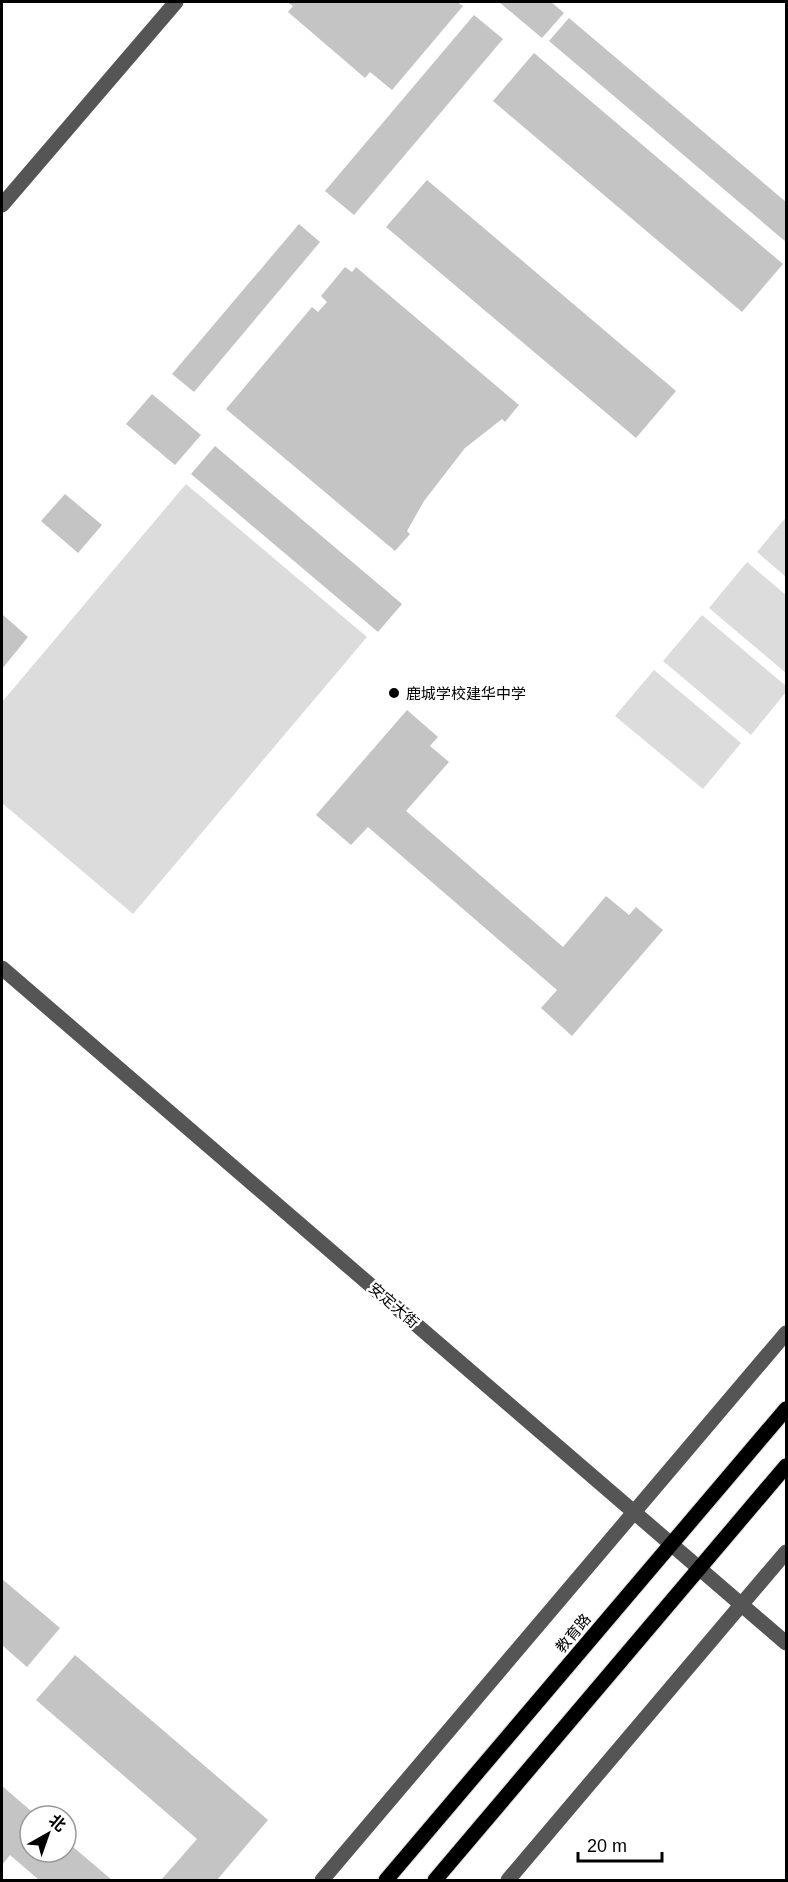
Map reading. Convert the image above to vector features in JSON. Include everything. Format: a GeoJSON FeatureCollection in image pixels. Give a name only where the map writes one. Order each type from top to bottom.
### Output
{"type":"FeatureCollection","features":[{"type":"Feature","properties":{"kind":"main road","name":"教育路"},"geometry":{"type":"LineString","coordinates":[[386,1881],[786,1409]]}},
{"type":"Feature","properties":{"kind":"main road"},"geometry":{"type":"LineString","coordinates":[[435,1881],[786,1466]]}},
{"type":"Feature","properties":{"kind":"street"},"geometry":{"type":"LineString","coordinates":[[2,205],[176,2]]}},
{"type":"Feature","properties":{"kind":"street","name":"安定大街"},"geometry":{"type":"LineString","coordinates":[[2,968],[786,1643]]}},
{"type":"Feature","properties":{"kind":"street"},"geometry":{"type":"LineString","coordinates":[[322,1881],[786,1333]]}},
{"type":"Feature","properties":{"kind":"street"},"geometry":{"type":"LineString","coordinates":[[508,1881],[786,1552]]}},
{"type":"Feature","properties":{"kind":"shaded area"},"geometry":{"type":"Polygon","coordinates":[[[186,484],[367,637],[133,914],[2,803],[2,702],[186,484]]]}},
{"type":"Feature","properties":{"kind":"shaded area"},"geometry":{"type":"Polygon","coordinates":[[[786,517],[786,577],[757,552],[786,517]]]}},
{"type":"Feature","properties":{"kind":"shaded area"},"geometry":{"type":"Polygon","coordinates":[[[747,562],[786,595],[786,673],[709,608],[747,562]]]}},
{"type":"Feature","properties":{"kind":"shaded area"},"geometry":{"type":"Polygon","coordinates":[[[702,615],[786,686],[786,692],[751,735],[663,661],[702,615]]]}},
{"type":"Feature","properties":{"kind":"shaded area"},"geometry":{"type":"Polygon","coordinates":[[[654,670],[741,743],[703,789],[615,716],[654,670]]]}},
{"type":"Feature","properties":{"kind":"building"},"geometry":{"type":"Polygon","coordinates":[[[287,2],[457,2],[463,6],[392,90],[370,72],[365,78],[288,12],[293,6],[287,2]]]}},
{"type":"Feature","properties":{"kind":"building"},"geometry":{"type":"Polygon","coordinates":[[[499,2],[551,2],[564,13],[542,38],[499,2]]]}},
{"type":"Feature","properties":{"kind":"building"},"geometry":{"type":"Polygon","coordinates":[[[474,15],[503,39],[354,215],[325,191],[474,15]]]}},
{"type":"Feature","properties":{"kind":"building"},"geometry":{"type":"Polygon","coordinates":[[[569,18],[786,202],[786,242],[549,41],[569,18]]]}},
{"type":"Feature","properties":{"kind":"building"},"geometry":{"type":"Polygon","coordinates":[[[534,53],[783,264],[742,312],[493,101],[534,53]]]}},
{"type":"Feature","properties":{"kind":"building"},"geometry":{"type":"Polygon","coordinates":[[[427,180],[676,391],[636,438],[386,227],[427,180]]]}},
{"type":"Feature","properties":{"kind":"building"},"geometry":{"type":"Polygon","coordinates":[[[299,224],[320,242],[194,392],[172,374],[299,224]]]}},
{"type":"Feature","properties":{"kind":"building"},"geometry":{"type":"Polygon","coordinates":[[[345,267],[352,272],[356,267],[519,405],[505,422],[502,419],[465,448],[424,501],[407,531],[410,534],[395,551],[226,409],[312,307],[318,312],[327,302],[321,296],[345,267]]]}},
{"type":"Feature","properties":{"kind":"building"},"geometry":{"type":"Polygon","coordinates":[[[152,394],[201,435],[175,465],[126,424],[152,394]]]}},
{"type":"Feature","properties":{"kind":"building"},"geometry":{"type":"Polygon","coordinates":[[[215,446],[402,604],[378,632],[191,474],[215,446]]]}},
{"type":"Feature","properties":{"kind":"building"},"geometry":{"type":"Polygon","coordinates":[[[65,494],[102,525],[78,553],[41,521],[65,494]]]}},
{"type":"Feature","properties":{"kind":"building"},"geometry":{"type":"Polygon","coordinates":[[[2,614],[28,637],[2,669],[2,614]]]}},
{"type":"Feature","properties":{"kind":"building"},"geometry":{"type":"Polygon","coordinates":[[[407,710],[438,737],[430,746],[449,762],[406,811],[563,947],[606,896],[629,915],[636,907],[663,930],[572,1036],[541,1008],[557,990],[368,827],[351,845],[316,815],[407,710]]]}},
{"type":"Feature","properties":{"kind":"building"},"geometry":{"type":"Polygon","coordinates":[[[2,1579],[60,1628],[27,1667],[2,1645],[2,1579]]]}},
{"type":"Feature","properties":{"kind":"building"},"geometry":{"type":"Polygon","coordinates":[[[75,1655],[268,1820],[217,1880],[161,1880],[197,1839],[36,1700],[75,1655]]]}},
{"type":"Feature","properties":{"kind":"building"},"geometry":{"type":"Polygon","coordinates":[[[2,1786],[23,1804],[18,1804],[18,1862],[10,1855],[2,1865],[2,1786]]]}},
{"type":"Feature","properties":{"kind":"building"},"geometry":{"type":"Polygon","coordinates":[[[78,1851],[112,1880],[39,1880],[20,1864],[78,1864],[78,1851]]]}},
{"type":"Feature","properties":{"kind":"place","name":"鹿城学校建华中学"},"geometry":{"type":"Point","coordinates":[394,693]}}]}
